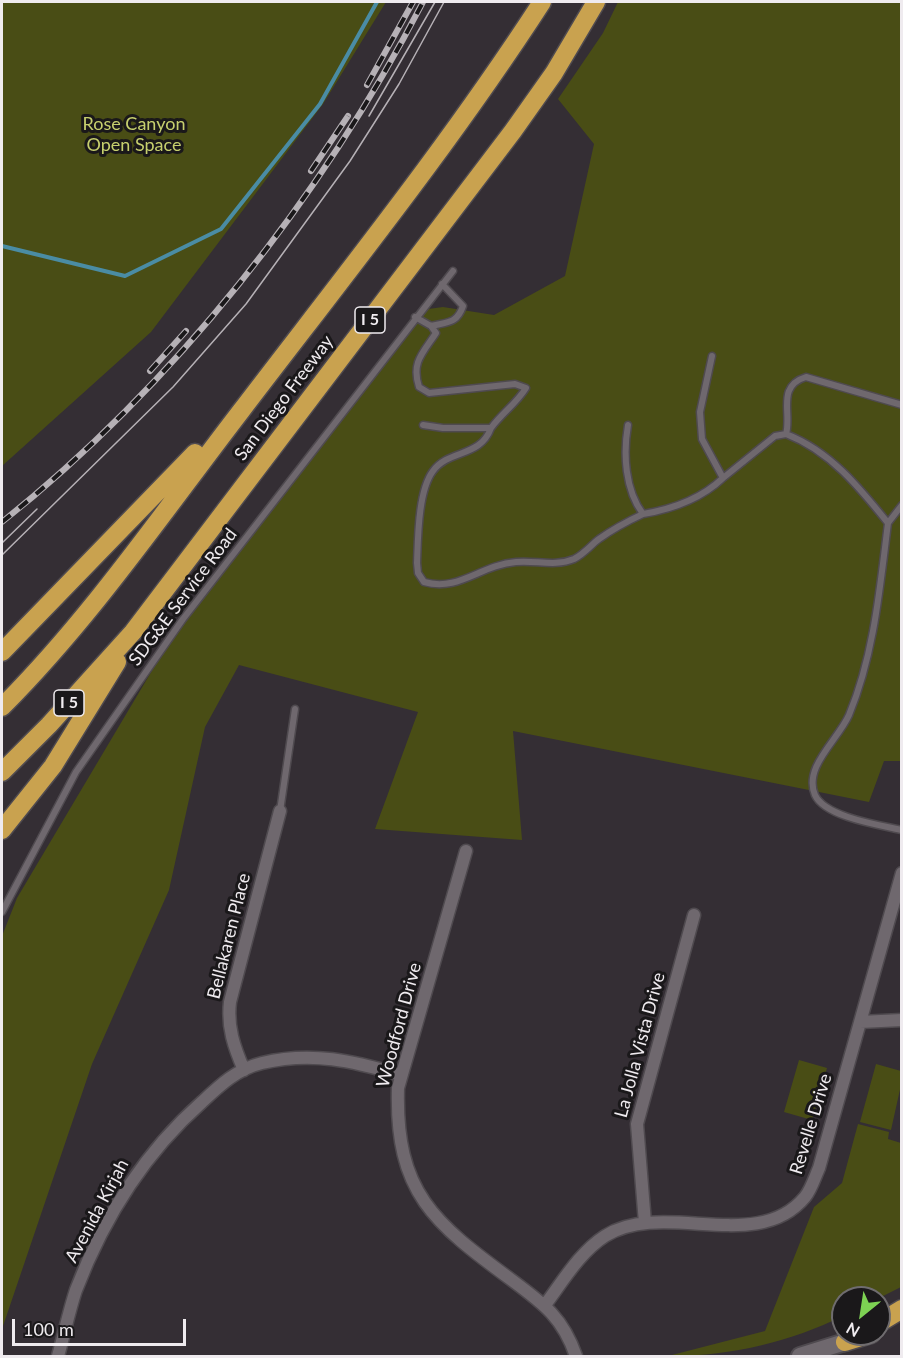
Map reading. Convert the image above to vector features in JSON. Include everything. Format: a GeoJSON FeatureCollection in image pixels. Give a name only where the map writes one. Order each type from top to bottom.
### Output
{"type":"FeatureCollection","features":[{"type":"Feature","properties":{"kind":"highway","name":"San Diego Freeway"},"geometry":{"type":"LineString","coordinates":[[2,707],[32,677],[125,562],[329,296],[469,111],[542,2]]}},
{"type":"Feature","properties":{"kind":"highway","name":"San Diego Freeway"},"geometry":{"type":"LineString","coordinates":[[2,772],[50,725],[133,632],[513,131],[554,73],[596,2]]}},
{"type":"Feature","properties":{"kind":"highway"},"geometry":{"type":"LineString","coordinates":[[2,652],[185,465],[329,296]]}},
{"type":"Feature","properties":{"kind":"highway"},"geometry":{"type":"LineString","coordinates":[[2,830],[53,766],[109,677],[133,632]]}},
{"type":"Feature","properties":{"kind":"main road"},"geometry":{"type":"LineString","coordinates":[[800,1356],[831,1345]]}},
{"type":"Feature","properties":{"kind":"street","name":"Bellakaren Place"},"geometry":{"type":"LineString","coordinates":[[244,1070],[234,1048],[228,1018],[230,1002],[280,811]]}},
{"type":"Feature","properties":{"kind":"street","name":"Woodford Drive"},"geometry":{"type":"LineString","coordinates":[[466,851],[401,1075],[397,1119],[403,1156],[422,1201],[456,1239],[545,1305],[561,1322],[576,1356]]}},
{"type":"Feature","properties":{"kind":"street","name":"Revelle Drive"},"geometry":{"type":"LineString","coordinates":[[545,1305],[578,1260],[605,1236],[645,1223],[765,1224],[805,1197],[819,1168],[902,873]]}},
{"type":"Feature","properties":{"kind":"street","name":"La Jolla Vista Drive"},"geometry":{"type":"LineString","coordinates":[[645,1223],[637,1124],[694,915]]}},
{"type":"Feature","properties":{"kind":"street"},"geometry":{"type":"LineString","coordinates":[[860,1022],[902,1020]]}},
{"type":"Feature","properties":{"kind":"street","name":"Avenida Kirjah"},"geometry":{"type":"LineString","coordinates":[[58,1356],[76,1291],[106,1225],[145,1159],[171,1129],[233,1074],[261,1063],[297,1057],[345,1059],[401,1075]]}},
{"type":"Feature","properties":{"kind":"lane","name":"SDG&E Service Road"},"geometry":{"type":"LineString","coordinates":[[2,912],[82,763],[183,619],[453,271]]}},
{"type":"Feature","properties":{"kind":"lane"},"geometry":{"type":"LineString","coordinates":[[431,326],[454,321],[460,316],[463,306],[442,284]]}},
{"type":"Feature","properties":{"kind":"lane"},"geometry":{"type":"LineString","coordinates":[[416,316],[431,326],[436,333],[414,371],[419,387],[429,393],[515,384],[526,388],[517,404],[501,414],[481,445],[442,463],[434,470],[424,488],[417,563],[418,573],[424,582],[440,586],[499,565],[568,561],[578,558],[598,539],[624,523],[643,514],[668,510],[702,495],[774,436],[786,434],[827,455],[850,476],[888,523]]}},
{"type":"Feature","properties":{"kind":"lane"},"geometry":{"type":"LineString","coordinates":[[712,356],[700,412],[702,439],[723,478]]}},
{"type":"Feature","properties":{"kind":"lane"},"geometry":{"type":"LineString","coordinates":[[786,434],[787,393],[797,379],[806,376],[902,405]]}},
{"type":"Feature","properties":{"kind":"lane"},"geometry":{"type":"LineString","coordinates":[[423,425],[443,428],[491,428]]}},
{"type":"Feature","properties":{"kind":"lane"},"geometry":{"type":"LineString","coordinates":[[627,425],[624,460],[638,507],[643,514]]}},
{"type":"Feature","properties":{"kind":"lane"},"geometry":{"type":"LineString","coordinates":[[902,505],[888,523],[872,632],[857,692],[839,735],[822,755],[811,779],[816,797],[831,812],[902,830]]}},
{"type":"Feature","properties":{"kind":"lane"},"geometry":{"type":"LineString","coordinates":[[280,811],[295,709]]}},
{"type":"Feature","properties":{"kind":"green space","name":"Rose Canyon Open Space"},"geometry":{"type":"Polygon","coordinates":[[[2,2],[386,2],[323,104],[151,332],[2,466],[2,2]]]}},
{"type":"Feature","properties":{"kind":"green space"},"geometry":{"type":"Polygon","coordinates":[[[618,2],[901,2],[901,761],[884,761],[869,802],[513,731],[522,840],[375,829],[418,712],[239,665],[205,727],[169,890],[92,1064],[2,1329],[2,936],[17,898],[166,647],[421,310],[443,307],[494,315],[565,276],[594,144],[558,99],[603,33],[618,2]]]}},
{"type":"Feature","properties":{"kind":"green space"},"geometry":{"type":"Polygon","coordinates":[[[799,1060],[827,1068],[812,1120],[784,1112],[799,1060]]]}},
{"type":"Feature","properties":{"kind":"green space"},"geometry":{"type":"Polygon","coordinates":[[[876,1064],[901,1071],[901,1085],[891,1130],[860,1122],[876,1064]]]}},
{"type":"Feature","properties":{"kind":"green space"},"geometry":{"type":"Polygon","coordinates":[[[858,1124],[889,1132],[888,1139],[901,1143],[901,1287],[891,1292],[891,1286],[831,1286],[831,1321],[823,1325],[780,1340],[735,1351],[668,1356],[765,1331],[814,1207],[842,1183],[858,1124]]]}},
{"type":"Feature","properties":{"kind":"waterway"},"geometry":{"type":"LineString","coordinates":[[2,246],[125,276],[221,229],[320,104],[377,2]]}},
{"type":"Feature","properties":{"kind":"tram line"},"geometry":{"type":"LineString","coordinates":[[369,116],[435,2]]}},
{"type":"Feature","properties":{"kind":"tram line"},"geometry":{"type":"LineString","coordinates":[[2,555],[173,387],[246,304],[350,161],[399,84],[444,2]]}},
{"type":"Feature","properties":{"kind":"tram line"},"geometry":{"type":"LineString","coordinates":[[2,543],[37,509]]}},
{"type":"Feature","properties":{"kind":"railway"},"geometry":{"type":"LineString","coordinates":[[367,85],[413,2]]}},
{"type":"Feature","properties":{"kind":"railway"},"geometry":{"type":"LineString","coordinates":[[2,522],[65,468],[126,410],[184,349],[239,284],[291,216],[339,146],[383,75],[423,2]]}},
{"type":"Feature","properties":{"kind":"railway"},"geometry":{"type":"LineString","coordinates":[[311,171],[348,116]]}},
{"type":"Feature","properties":{"kind":"railway"},"geometry":{"type":"LineString","coordinates":[[150,371],[186,331]]}}]}
